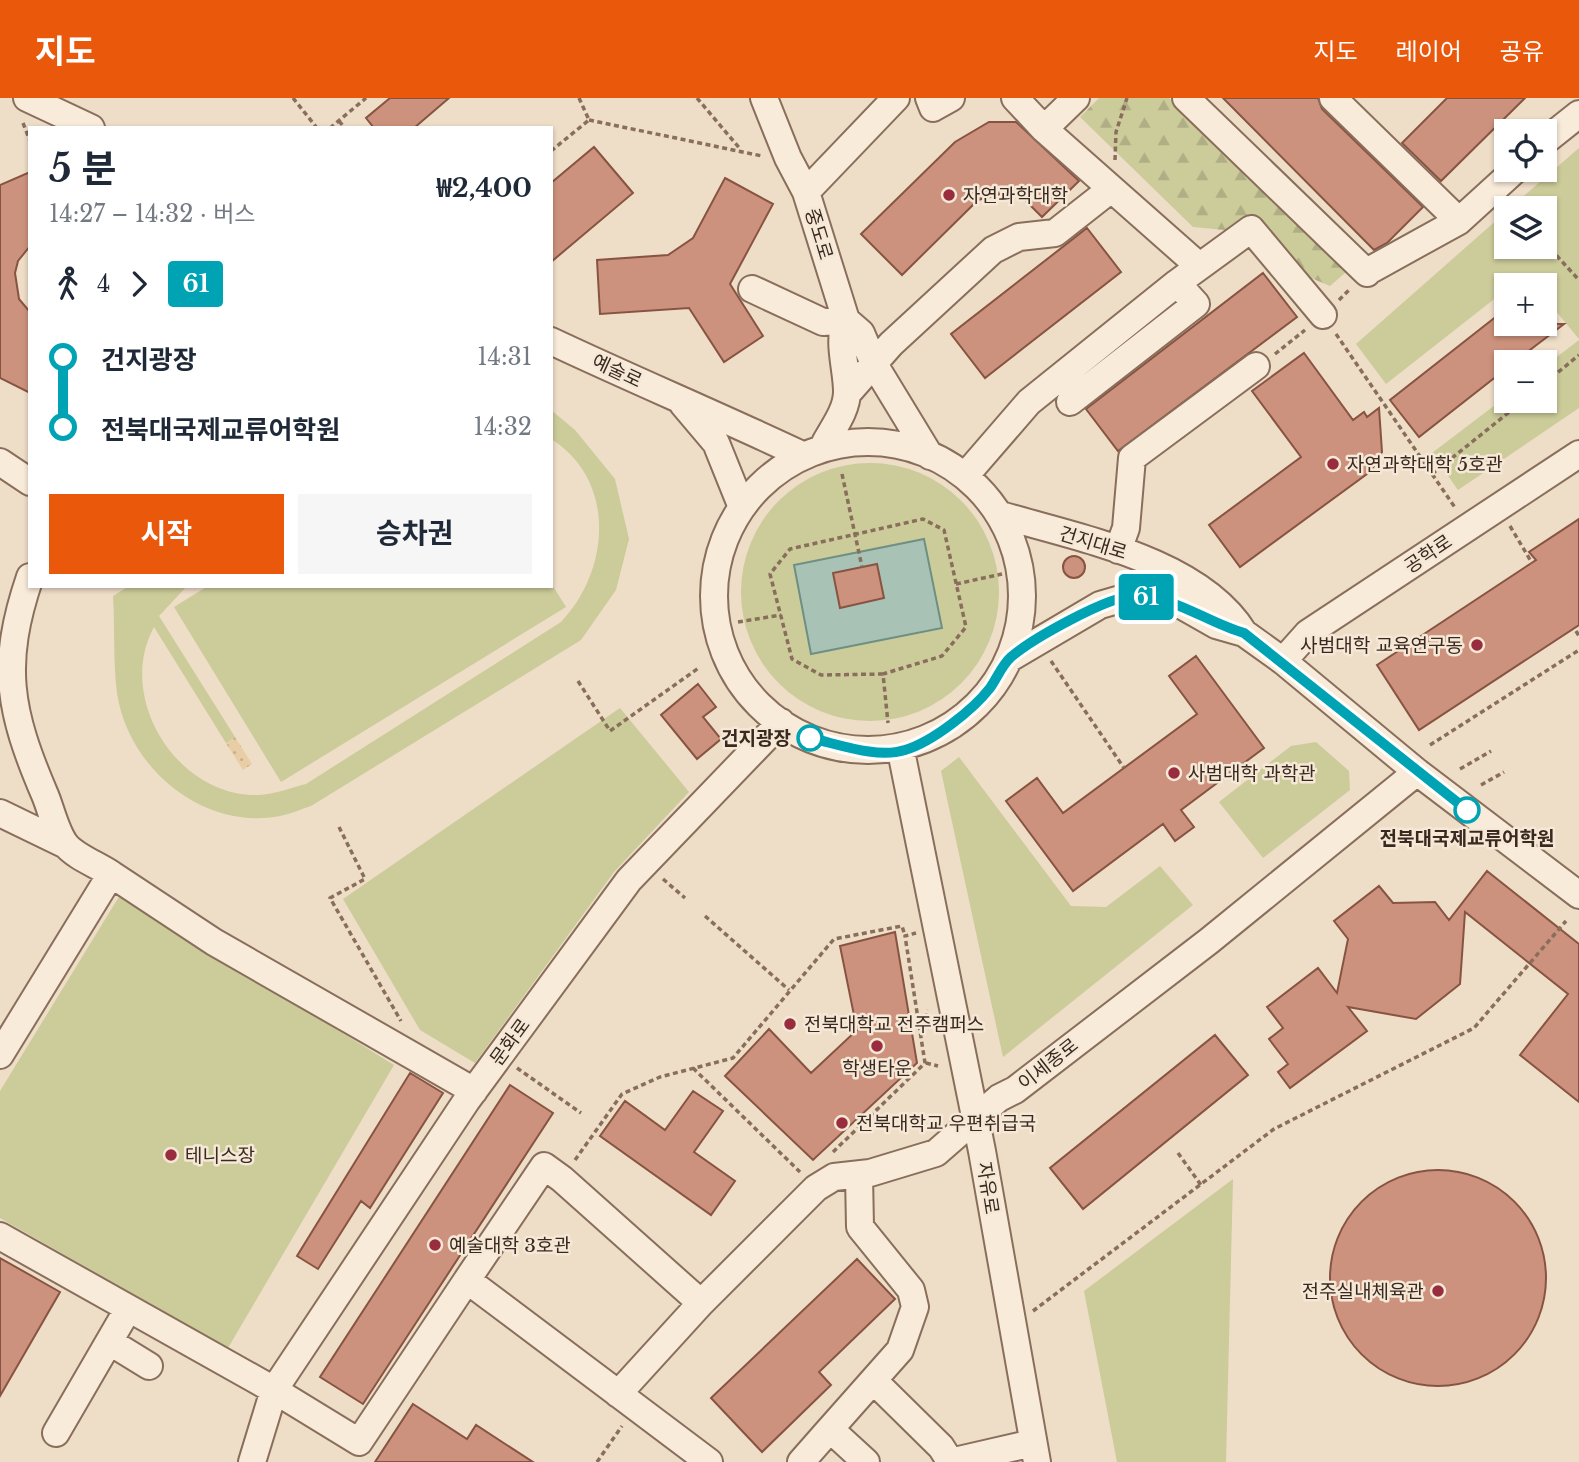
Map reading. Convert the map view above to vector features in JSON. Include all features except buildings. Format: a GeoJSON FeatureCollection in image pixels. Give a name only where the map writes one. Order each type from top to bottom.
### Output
{"type":"FeatureCollection","features":[{"type":"Feature","properties":{"kind":"street"},"geometry":{"type":"LineString","coordinates":[[765,98],[788,158],[806,192]]}},
{"type":"Feature","properties":{"kind":"street","name":"중도로"},"geometry":{"type":"LineString","coordinates":[[896,98],[806,192],[846,320],[861,333],[874,364],[930,456]]}},
{"type":"Feature","properties":{"kind":"street"},"geometry":{"type":"LineString","coordinates":[[929,98],[933,108],[951,98]]}},
{"type":"Feature","properties":{"kind":"street"},"geometry":{"type":"LineString","coordinates":[[1015,98],[1044,129],[1199,266]]}},
{"type":"Feature","properties":{"kind":"street"},"geometry":{"type":"LineString","coordinates":[[1044,129],[1076,98]]}},
{"type":"Feature","properties":{"kind":"street"},"geometry":{"type":"LineString","coordinates":[[1186,98],[1370,271],[1459,221],[1502,182]]}},
{"type":"Feature","properties":{"kind":"street"},"geometry":{"type":"LineString","coordinates":[[1333,98],[1459,221]]}},
{"type":"Feature","properties":{"kind":"street"},"geometry":{"type":"LineString","coordinates":[[25,110],[84,126]]}},
{"type":"Feature","properties":{"kind":"street"},"geometry":{"type":"LineString","coordinates":[[1557,131],[1579,114]]}},
{"type":"Feature","properties":{"kind":"street"},"geometry":{"type":"LineString","coordinates":[[847,394],[891,344],[993,250],[1019,237],[1055,233],[1108,186]]}},
{"type":"Feature","properties":{"kind":"street"},"geometry":{"type":"LineString","coordinates":[[965,476],[1029,402],[1177,283],[1251,229],[1323,315]]}},
{"type":"Feature","properties":{"kind":"street"},"geometry":{"type":"LineString","coordinates":[[1070,402],[1196,304],[1177,283]]}},
{"type":"Feature","properties":{"kind":"street"},"geometry":{"type":"LineString","coordinates":[[752,289],[823,321],[846,320]]}},
{"type":"Feature","properties":{"kind":"street","name":"중도로"},"geometry":{"type":"LineString","coordinates":[[825,443],[843,410],[847,394],[841,331],[846,320]]}},
{"type":"Feature","properties":{"kind":"street","name":"예술로"},"geometry":{"type":"LineString","coordinates":[[553,342],[682,402],[730,419],[800,454]]}},
{"type":"Feature","properties":{"kind":"street"},"geometry":{"type":"LineString","coordinates":[[1118,550],[1126,528],[1132,458],[1256,366]]}},
{"type":"Feature","properties":{"kind":"street"},"geometry":{"type":"LineString","coordinates":[[682,402],[716,443],[741,505]]}},
{"type":"Feature","properties":{"kind":"street"},"geometry":{"type":"LineString","coordinates":[[825,443],[900,446],[930,456],[965,476],[1001,515],[1020,555],[1022,598],[1010,658],[989,690],[954,723],[901,751],[856,748],[810,738],[781,722],[753,698],[726,664],[717,639],[714,577],[741,505],[800,454],[825,443]]}},
{"type":"Feature","properties":{"kind":"street","name":"공학로"},"geometry":{"type":"LineString","coordinates":[[1283,661],[1308,634],[1579,454]]}},
{"type":"Feature","properties":{"kind":"street"},"geometry":{"type":"LineString","coordinates":[[0,462],[28,481]]}},
{"type":"Feature","properties":{"kind":"street","name":"건지대로"},"geometry":{"type":"LineString","coordinates":[[1001,515],[1145,559],[1186,581],[1232,614],[1244,633]]}},
{"type":"Feature","properties":{"kind":"street"},"geometry":{"type":"LineString","coordinates":[[28,583],[17,616],[10,668],[17,715],[32,765],[66,845]]}},
{"type":"Feature","properties":{"kind":"street","name":"건지대로"},"geometry":{"type":"LineString","coordinates":[[1010,658],[1100,605],[1131,596],[1168,601],[1216,625],[1244,633],[1283,661],[1417,772],[1579,895]]}},
{"type":"Feature","properties":{"kind":"street","name":"문화로"},"geometry":{"type":"LineString","coordinates":[[252,1462],[275,1390],[474,1091],[629,880],[781,722]]}},
{"type":"Feature","properties":{"kind":"street","name":"자유로"},"geometry":{"type":"LineString","coordinates":[[901,751],[975,1120],[1035,1453]]}},
{"type":"Feature","properties":{"kind":"street","name":"이세종로"},"geometry":{"type":"LineString","coordinates":[[618,1394],[701,1303],[816,1188],[834,1177],[859,1175],[936,1153],[999,1098],[1015,1090],[1209,941],[1417,772]]}},
{"type":"Feature","properties":{"kind":"street"},"geometry":{"type":"LineString","coordinates":[[0,813],[66,845],[214,942],[474,1091]]}},
{"type":"Feature","properties":{"kind":"street"},"geometry":{"type":"LineString","coordinates":[[0,1055],[111,874]]}},
{"type":"Feature","properties":{"kind":"street"},"geometry":{"type":"LineString","coordinates":[[0,1236],[275,1390],[359,1443],[544,1166],[701,1303]]}},
{"type":"Feature","properties":{"kind":"street"},"geometry":{"type":"LineString","coordinates":[[801,1462],[875,1382],[900,1350],[915,1307],[911,1290],[860,1227],[859,1175]]}},
{"type":"Feature","properties":{"kind":"street"},"geometry":{"type":"LineString","coordinates":[[467,1279],[709,1462]]}},
{"type":"Feature","properties":{"kind":"street"},"geometry":{"type":"LineString","coordinates":[[56,1433],[128,1308]]}},
{"type":"Feature","properties":{"kind":"street"},"geometry":{"type":"LineString","coordinates":[[110,1342],[149,1366]]}},
{"type":"Feature","properties":{"kind":"street"},"geometry":{"type":"LineString","coordinates":[[875,1382],[941,1447],[950,1462],[1035,1453]]}},
{"type":"Feature","properties":{"kind":"street"},"geometry":{"type":"LineString","coordinates":[[830,1429],[866,1462]]}},
{"type":"Feature","properties":{"kind":"path"},"geometry":{"type":"LineString","coordinates":[[293,98],[315,126]]}},
{"type":"Feature","properties":{"kind":"path"},"geometry":{"type":"LineString","coordinates":[[333,126],[366,98]]}},
{"type":"Feature","properties":{"kind":"path"},"geometry":{"type":"LineString","coordinates":[[579,98],[589,120]]}},
{"type":"Feature","properties":{"kind":"path"},"geometry":{"type":"LineString","coordinates":[[697,98],[743,152]]}},
{"type":"Feature","properties":{"kind":"path"},"geometry":{"type":"LineString","coordinates":[[1108,186],[1115,169],[1116,132],[1128,98]]}},
{"type":"Feature","properties":{"kind":"path"},"geometry":{"type":"LineString","coordinates":[[25,110],[28,129]]}},
{"type":"Feature","properties":{"kind":"path"},"geometry":{"type":"LineString","coordinates":[[553,149],[589,120]]}},
{"type":"Feature","properties":{"kind":"path"},"geometry":{"type":"LineString","coordinates":[[589,120],[758,155]]}},
{"type":"Feature","properties":{"kind":"path"},"geometry":{"type":"LineString","coordinates":[[339,121],[343,126]]}},
{"type":"Feature","properties":{"kind":"path"},"geometry":{"type":"LineString","coordinates":[[1557,256],[1579,280]]}},
{"type":"Feature","properties":{"kind":"path"},"geometry":{"type":"LineString","coordinates":[[1323,315],[1457,510]]}},
{"type":"Feature","properties":{"kind":"path"},"geometry":{"type":"LineString","coordinates":[[1557,373],[1579,355]]}},
{"type":"Feature","properties":{"kind":"path"},"geometry":{"type":"LineString","coordinates":[[1432,474],[1508,413]]}},
{"type":"Feature","properties":{"kind":"path"},"geometry":{"type":"LineString","coordinates":[[842,474],[862,567]]}},
{"type":"Feature","properties":{"kind":"path"},"geometry":{"type":"LineString","coordinates":[[923,519],[944,530],[956,584],[966,627],[942,656],[883,674],[821,675],[792,659],[770,575],[790,549],[923,519]]}},
{"type":"Feature","properties":{"kind":"path"},"geometry":{"type":"LineString","coordinates":[[1510,526],[1532,563]]}},
{"type":"Feature","properties":{"kind":"path"},"geometry":{"type":"LineString","coordinates":[[956,584],[1002,574]]}},
{"type":"Feature","properties":{"kind":"path"},"geometry":{"type":"LineString","coordinates":[[738,622],[781,615]]}},
{"type":"Feature","properties":{"kind":"path"},"geometry":{"type":"LineString","coordinates":[[1430,746],[1579,650]]}},
{"type":"Feature","properties":{"kind":"path"},"geometry":{"type":"LineString","coordinates":[[1048,656],[1124,768]]}},
{"type":"Feature","properties":{"kind":"path"},"geometry":{"type":"LineString","coordinates":[[578,681],[610,731],[700,667]]}},
{"type":"Feature","properties":{"kind":"path"},"geometry":{"type":"LineString","coordinates":[[883,674],[888,723]]}},
{"type":"Feature","properties":{"kind":"path"},"geometry":{"type":"LineString","coordinates":[[1460,769],[1491,751]]}},
{"type":"Feature","properties":{"kind":"path"},"geometry":{"type":"LineString","coordinates":[[1481,785],[1504,772]]}},
{"type":"Feature","properties":{"kind":"path"},"geometry":{"type":"LineString","coordinates":[[339,827],[365,879],[330,898],[404,1027]]}},
{"type":"Feature","properties":{"kind":"path"},"geometry":{"type":"LineString","coordinates":[[659,876],[685,898]]}},
{"type":"Feature","properties":{"kind":"path"},"geometry":{"type":"LineString","coordinates":[[705,915],[789,990]]}},
{"type":"Feature","properties":{"kind":"path"},"geometry":{"type":"LineString","coordinates":[[1011,1325],[1274,1129],[1474,1028],[1566,921]]}},
{"type":"Feature","properties":{"kind":"path"},"geometry":{"type":"LineString","coordinates":[[562,1179],[622,1094],[660,1077],[733,1058],[834,939],[902,926],[925,1063]]}},
{"type":"Feature","properties":{"kind":"path"},"geometry":{"type":"LineString","coordinates":[[905,936],[916,933]]}},
{"type":"Feature","properties":{"kind":"path"},"geometry":{"type":"LineString","coordinates":[[916,1002],[927,1001]]}},
{"type":"Feature","properties":{"kind":"path"},"geometry":{"type":"LineString","coordinates":[[922,1039],[928,1010]]}},
{"type":"Feature","properties":{"kind":"path"},"geometry":{"type":"LineString","coordinates":[[511,1063],[581,1113]]}},
{"type":"Feature","properties":{"kind":"path"},"geometry":{"type":"LineString","coordinates":[[925,1063],[938,1066]]}},
{"type":"Feature","properties":{"kind":"path"},"geometry":{"type":"LineString","coordinates":[[832,1153],[925,1063]]}},
{"type":"Feature","properties":{"kind":"path"},"geometry":{"type":"LineString","coordinates":[[693,1068],[816,1188]]}},
{"type":"Feature","properties":{"kind":"path"},"geometry":{"type":"LineString","coordinates":[[1178,1153],[1201,1185]]}},
{"type":"Feature","properties":{"kind":"path"},"geometry":{"type":"LineString","coordinates":[[597,1462],[627,1419]]}},
{"type":"Feature","properties":{"kind":"green space"},"geometry":{"type":"Polygon","coordinates":[[[1099,98],[1169,98],[1346,272],[1330,286],[1311,278],[1255,220],[1224,230],[1193,227],[1080,117],[1099,98]]]}},
{"type":"Feature","properties":{"kind":"green space"},"geometry":{"type":"Polygon","coordinates":[[[1579,148],[1579,339],[1557,312],[1557,273],[1494,273],[1494,299],[1386,384],[1356,344],[1494,222],[1494,259],[1557,259],[1557,196],[1524,196],[1540,182],[1557,182],[1557,167],[1579,148]]]}},
{"type":"Feature","properties":{"kind":"green space"},"geometry":{"type":"Polygon","coordinates":[[[1579,340],[1579,408],[1458,490],[1432,453],[1494,406],[1494,413],[1557,413],[1557,357],[1579,340]]]}},
{"type":"Feature","properties":{"kind":"green space"},"geometry":{"type":"Polygon","coordinates":[[[553,412],[575,430],[615,479],[629,539],[616,590],[581,640],[311,806],[280,816],[251,818],[224,814],[197,803],[174,788],[153,769],[136,746],[124,720],[117,693],[113,596],[126,588],[185,588],[159,616],[235,737],[226,743],[154,627],[144,655],[143,684],[149,712],[162,739],[180,762],[203,780],[230,792],[259,795],[306,784],[561,622],[577,601],[589,578],[597,552],[599,527],[596,501],[587,478],[572,457],[553,441],[553,412]]]}},
{"type":"Feature","properties":{"kind":"green space","name":"건지광장"},"geometry":{"type":"Polygon","coordinates":[[[857,463],[883,463],[908,468],[931,478],[952,492],[970,510],[984,531],[994,554],[999,592],[994,630],[984,653],[970,674],[952,692],[931,706],[908,716],[883,721],[857,721],[832,716],[809,706],[788,692],[770,674],[756,653],[746,630],[741,605],[741,579],[746,554],[756,531],[770,510],[788,492],[809,478],[832,468],[857,463]]]}},
{"type":"Feature","properties":{"kind":"green space"},"geometry":{"type":"Polygon","coordinates":[[[553,586],[566,607],[281,782],[174,607],[205,588],[553,586]]]}},
{"type":"Feature","properties":{"kind":"green space"},"geometry":{"type":"Polygon","coordinates":[[[620,708],[689,792],[614,872],[475,1063],[420,1030],[343,899],[620,708]]]}},
{"type":"Feature","properties":{"kind":"green space"},"geometry":{"type":"Polygon","coordinates":[[[1316,742],[1349,771],[1350,790],[1263,858],[1219,802],[1291,746],[1316,742]]]}},
{"type":"Feature","properties":{"kind":"green space"},"geometry":{"type":"Polygon","coordinates":[[[959,757],[1071,906],[1106,907],[1160,866],[1193,905],[1003,1057],[941,771],[959,757]]]}},
{"type":"Feature","properties":{"kind":"green space","name":"테니스장"},"geometry":{"type":"Polygon","coordinates":[[[120,895],[394,1065],[228,1348],[0,1218],[0,1091],[120,895]]]}},
{"type":"Feature","properties":{"kind":"green space"},"geometry":{"type":"Polygon","coordinates":[[[1233,1179],[1226,1462],[1117,1462],[1084,1291],[1233,1179]]]}},
{"type":"Feature","properties":{"kind":"sand"},"geometry":{"type":"Polygon","coordinates":[[[235,737],[252,764],[243,770],[226,743],[235,737]]]}},
{"type":"Feature","properties":{"kind":"shaded area"},"geometry":{"type":"Polygon","coordinates":[[[924,539],[942,628],[811,654],[794,565],[924,539]]]}},
{"type":"Feature","properties":{"kind":"bus line","name":"61"},"geometry":{"type":"LineString","coordinates":[[810,738],[856,748],[905,750],[954,723],[989,690],[1010,658],[1056,629],[1100,605],[1131,596],[1157,597],[1179,604],[1216,625],[1244,633],[1283,661],[1467,810]]}},
{"type":"Feature","properties":{"kind":"place","name":"자연과학대학"},"geometry":{"type":"Point","coordinates":[949,195]}},
{"type":"Feature","properties":{"kind":"place","name":"자연과학대학 5호관"},"geometry":{"type":"Point","coordinates":[1333,464]}},
{"type":"Feature","properties":{"kind":"place","name":"사범대학 교육연구동"},"geometry":{"type":"Point","coordinates":[1477,645]}},
{"type":"Feature","properties":{"kind":"place","name":"건지광장"},"geometry":{"type":"Point","coordinates":[810,738]}},
{"type":"Feature","properties":{"kind":"place","name":"사범대학 과학관"},"geometry":{"type":"Point","coordinates":[1174,773]}},
{"type":"Feature","properties":{"kind":"place","name":"전북대국제교류어학원"},"geometry":{"type":"Point","coordinates":[1467,810]}},
{"type":"Feature","properties":{"kind":"place","name":"전북대학교 전주캠퍼스"},"geometry":{"type":"Point","coordinates":[790,1024]}},
{"type":"Feature","properties":{"kind":"place","name":"학생타운"},"geometry":{"type":"Point","coordinates":[877,1046]}},
{"type":"Feature","properties":{"kind":"place","name":"전북대학교 우편취급국"},"geometry":{"type":"Point","coordinates":[842,1123]}},
{"type":"Feature","properties":{"kind":"place","name":"테니스장"},"geometry":{"type":"Point","coordinates":[171,1155]}},
{"type":"Feature","properties":{"kind":"place","name":"예술대학 3호관"},"geometry":{"type":"Point","coordinates":[435,1245]}},
{"type":"Feature","properties":{"kind":"place","name":"전주실내체육관"},"geometry":{"type":"Point","coordinates":[1438,1291]}}]}
